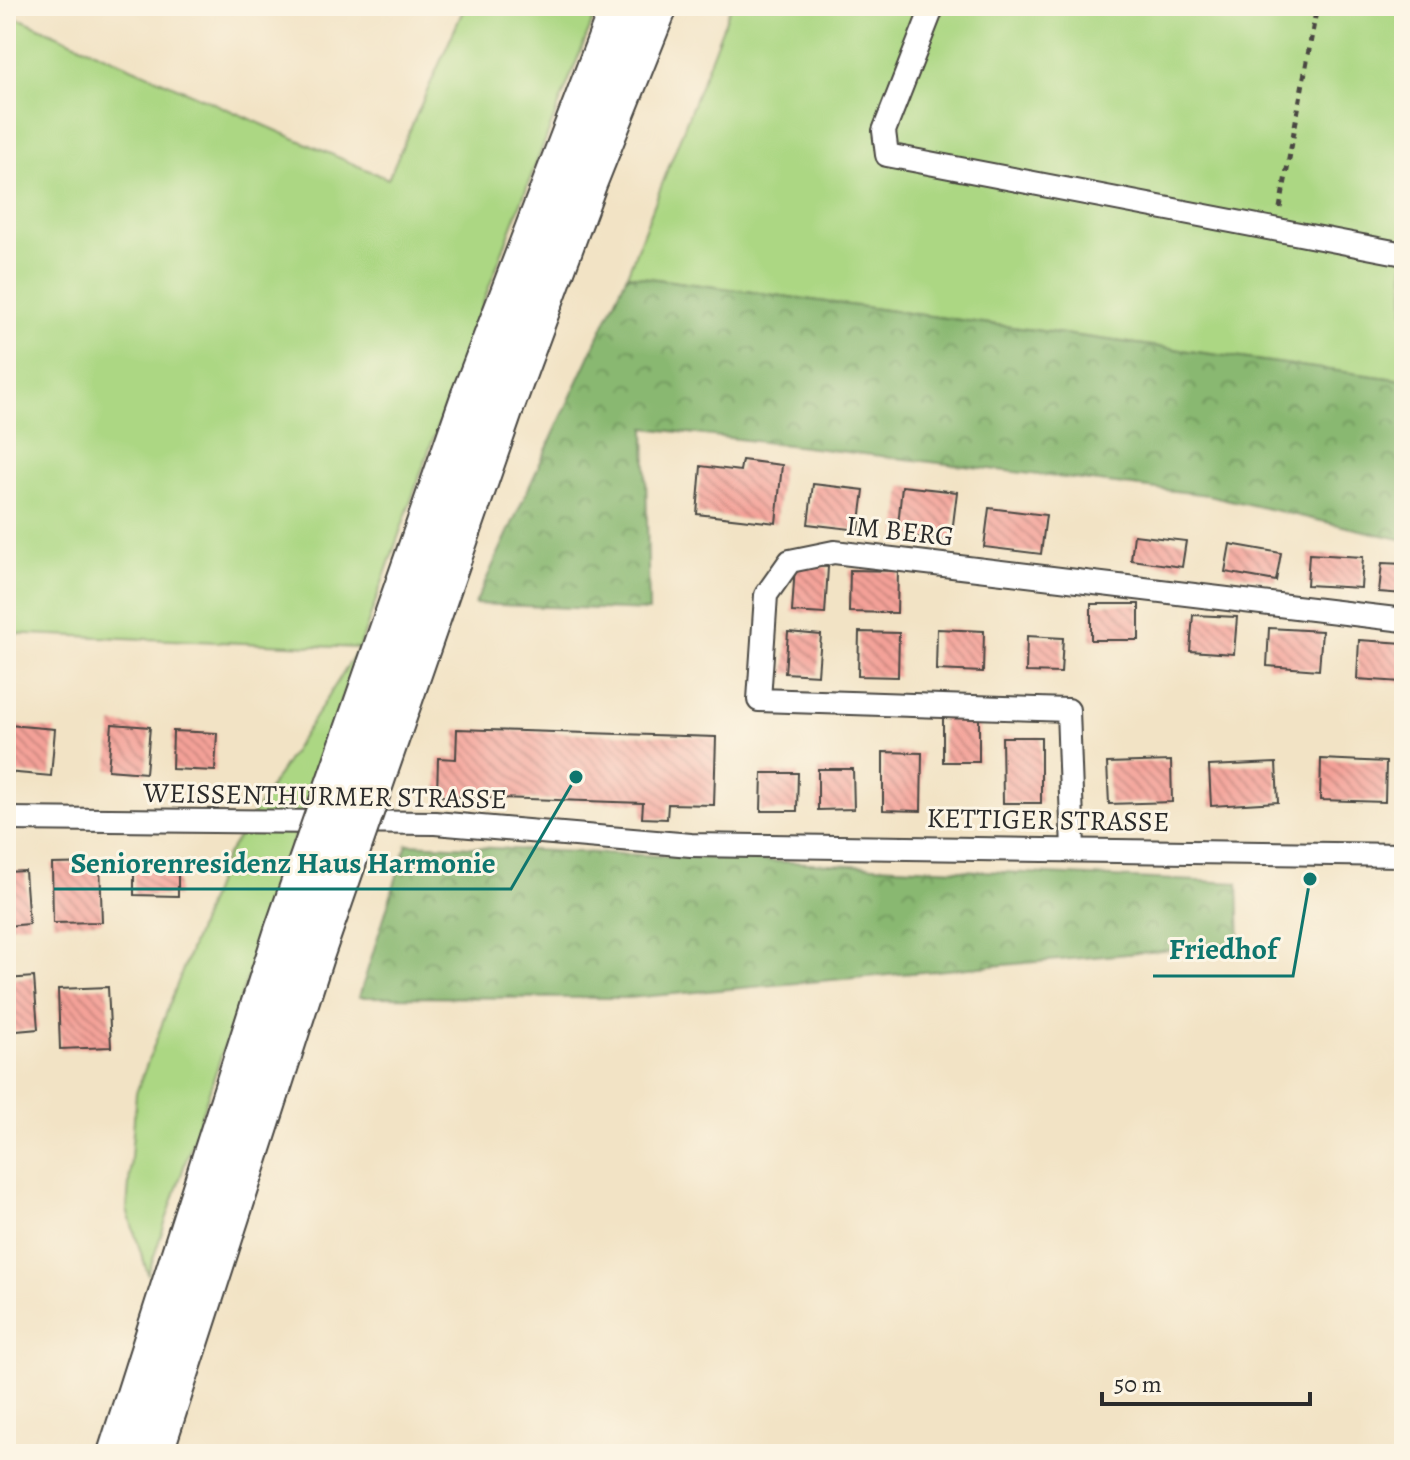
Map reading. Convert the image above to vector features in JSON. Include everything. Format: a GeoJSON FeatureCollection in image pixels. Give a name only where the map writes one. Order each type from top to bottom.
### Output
{"type":"FeatureCollection","features":[{"type":"Feature","properties":{"kind":"highway"},"geometry":{"type":"LineString","coordinates":[[153,1454],[315,953],[487,402],[620,6]]}},
{"type":"Feature","properties":{"kind":"highway"},"geometry":{"type":"LineString","coordinates":[[117,1454],[284,931],[487,402],[588,181],[658,6]]}},
{"type":"Feature","properties":{"kind":"street"},"geometry":{"type":"LineString","coordinates":[[933,6],[884,131],[887,155],[1404,254]]}},
{"type":"Feature","properties":{"kind":"street","name":"IM BERG"},"geometry":{"type":"LineString","coordinates":[[1073,850],[1068,710],[759,700],[766,595],[790,561],[834,552],[1404,620]]}},
{"type":"Feature","properties":{"kind":"street","name":"WEISSENTHURMER STRASSE"},"geometry":{"type":"LineString","coordinates":[[6,819],[435,823],[691,845]]}},
{"type":"Feature","properties":{"kind":"street","name":"KETTIGER STRASSE"},"geometry":{"type":"LineString","coordinates":[[691,845],[1404,855]]}},
{"type":"Feature","properties":{"kind":"path"},"geometry":{"type":"LineString","coordinates":[[1276,229],[1317,6]]}},
{"type":"Feature","properties":{"kind":"green space"},"geometry":{"type":"Polygon","coordinates":[[[465,6],[599,6],[477,319],[359,648],[6,633],[6,18],[23,20],[388,179],[465,6]]]}},
{"type":"Feature","properties":{"kind":"green space"},"geometry":{"type":"Polygon","coordinates":[[[731,6],[1404,6],[1404,380],[627,275],[731,6]]]}},
{"type":"Feature","properties":{"kind":"green space"},"geometry":{"type":"Polygon","coordinates":[[[627,275],[1404,380],[1404,540],[1208,495],[645,428],[649,611],[475,604],[627,275]]]}},
{"type":"Feature","properties":{"kind":"green space"},"geometry":{"type":"Polygon","coordinates":[[[359,648],[148,1274],[127,1210],[136,1093],[225,858],[359,648]]]}},
{"type":"Feature","properties":{"kind":"green space"},"geometry":{"type":"Polygon","coordinates":[[[407,844],[1238,883],[1240,944],[628,998],[359,997],[407,844]]]}},
{"type":"Feature","properties":{"kind":"building"},"geometry":{"type":"Polygon","coordinates":[[[742,460],[782,465],[776,523],[697,514],[701,466],[740,471],[742,460]]]}},
{"type":"Feature","properties":{"kind":"building"},"geometry":{"type":"Polygon","coordinates":[[[813,484],[864,490],[859,530],[808,524],[813,484]]]}},
{"type":"Feature","properties":{"kind":"building"},"geometry":{"type":"Polygon","coordinates":[[[902,486],[957,492],[951,541],[897,535],[902,486]]]}},
{"type":"Feature","properties":{"kind":"building"},"geometry":{"type":"Polygon","coordinates":[[[989,508],[1046,515],[1041,554],[984,547],[989,508]]]}},
{"type":"Feature","properties":{"kind":"building"},"geometry":{"type":"Polygon","coordinates":[[[1134,535],[1186,541],[1182,567],[1131,560],[1134,535]]]}},
{"type":"Feature","properties":{"kind":"building"},"geometry":{"type":"Polygon","coordinates":[[[1230,544],[1281,553],[1276,581],[1225,572],[1230,544]]]}},
{"type":"Feature","properties":{"kind":"building"},"geometry":{"type":"Polygon","coordinates":[[[1309,554],[1363,557],[1361,588],[1307,585],[1309,554]]]}},
{"type":"Feature","properties":{"kind":"building"},"geometry":{"type":"Polygon","coordinates":[[[1382,563],[1404,564],[1404,594],[1379,592],[1382,563]]]}},
{"type":"Feature","properties":{"kind":"building"},"geometry":{"type":"Polygon","coordinates":[[[795,565],[828,567],[825,614],[792,612],[795,565]]]}},
{"type":"Feature","properties":{"kind":"building"},"geometry":{"type":"Polygon","coordinates":[[[850,570],[898,571],[897,613],[849,612],[850,570]]]}},
{"type":"Feature","properties":{"kind":"building"},"geometry":{"type":"Polygon","coordinates":[[[1091,604],[1139,604],[1139,640],[1091,640],[1091,604]]]}},
{"type":"Feature","properties":{"kind":"building"},"geometry":{"type":"Polygon","coordinates":[[[1193,615],[1237,617],[1234,654],[1190,651],[1193,615]]]}},
{"type":"Feature","properties":{"kind":"building"},"geometry":{"type":"Polygon","coordinates":[[[1269,628],[1322,631],[1319,670],[1267,666],[1269,628]]]}},
{"type":"Feature","properties":{"kind":"building"},"geometry":{"type":"Polygon","coordinates":[[[937,629],[984,631],[983,672],[936,670],[937,629]]]}},
{"type":"Feature","properties":{"kind":"building"},"geometry":{"type":"Polygon","coordinates":[[[788,632],[821,635],[818,675],[785,673],[788,632]]]}},
{"type":"Feature","properties":{"kind":"building"},"geometry":{"type":"Polygon","coordinates":[[[859,632],[899,633],[898,677],[858,676],[859,632]]]}},
{"type":"Feature","properties":{"kind":"building"},"geometry":{"type":"Polygon","coordinates":[[[1027,636],[1063,638],[1061,673],[1026,672],[1027,636]]]}},
{"type":"Feature","properties":{"kind":"building"},"geometry":{"type":"Polygon","coordinates":[[[1359,640],[1404,643],[1402,682],[1357,679],[1359,640]]]}},
{"type":"Feature","properties":{"kind":"building"},"geometry":{"type":"Polygon","coordinates":[[[943,714],[979,714],[979,762],[943,762],[943,714]]]}},
{"type":"Feature","properties":{"kind":"building"},"geometry":{"type":"Polygon","coordinates":[[[112,724],[150,727],[146,773],[108,770],[112,724]]]}},
{"type":"Feature","properties":{"kind":"building"},"geometry":{"type":"Polygon","coordinates":[[[8,725],[55,729],[51,776],[6,772],[8,725]]]}},
{"type":"Feature","properties":{"kind":"building"},"geometry":{"type":"Polygon","coordinates":[[[457,729],[716,737],[714,805],[668,804],[667,819],[642,818],[643,803],[437,796],[438,758],[456,759],[457,729]]]}},
{"type":"Feature","properties":{"kind":"building"},"geometry":{"type":"Polygon","coordinates":[[[173,731],[217,733],[215,771],[172,769],[173,731]]]}},
{"type":"Feature","properties":{"kind":"building"},"geometry":{"type":"Polygon","coordinates":[[[1002,737],[1041,737],[1041,803],[1003,803],[1002,737]]]}},
{"type":"Feature","properties":{"kind":"building"},"geometry":{"type":"Polygon","coordinates":[[[883,752],[922,753],[921,811],[883,810],[883,752]]]}},
{"type":"Feature","properties":{"kind":"building"},"geometry":{"type":"Polygon","coordinates":[[[1321,759],[1386,762],[1385,802],[1320,800],[1321,759]]]}},
{"type":"Feature","properties":{"kind":"building"},"geometry":{"type":"Polygon","coordinates":[[[1171,761],[1172,802],[1109,804],[1107,763],[1171,761]]]}},
{"type":"Feature","properties":{"kind":"building"},"geometry":{"type":"Polygon","coordinates":[[[1276,763],[1278,802],[1211,806],[1209,766],[1276,763]]]}},
{"type":"Feature","properties":{"kind":"building"},"geometry":{"type":"Polygon","coordinates":[[[818,769],[853,769],[854,809],[818,810],[818,769]]]}},
{"type":"Feature","properties":{"kind":"building"},"geometry":{"type":"Polygon","coordinates":[[[762,773],[798,773],[797,811],[761,811],[762,773]]]}},
{"type":"Feature","properties":{"kind":"building"},"geometry":{"type":"Polygon","coordinates":[[[134,859],[178,860],[178,896],[134,895],[134,859]]]}},
{"type":"Feature","properties":{"kind":"building"},"geometry":{"type":"Polygon","coordinates":[[[100,863],[102,922],[53,923],[52,864],[100,863]]]}},
{"type":"Feature","properties":{"kind":"building"},"geometry":{"type":"Polygon","coordinates":[[[25,871],[29,924],[6,926],[6,872],[25,871]]]}},
{"type":"Feature","properties":{"kind":"building"},"geometry":{"type":"Polygon","coordinates":[[[34,977],[38,1029],[6,1032],[6,979],[34,977]]]}},
{"type":"Feature","properties":{"kind":"building"},"geometry":{"type":"Polygon","coordinates":[[[108,987],[111,1047],[60,1049],[58,989],[108,987]]]}},
{"type":"Feature","properties":{"kind":"place","name":"Seniorenresidenz Haus Harmonie"},"geometry":{"type":"Point","coordinates":[576,777]}},
{"type":"Feature","properties":{"kind":"place","name":"Friedhof"},"geometry":{"type":"Point","coordinates":[1310,879]}}]}
